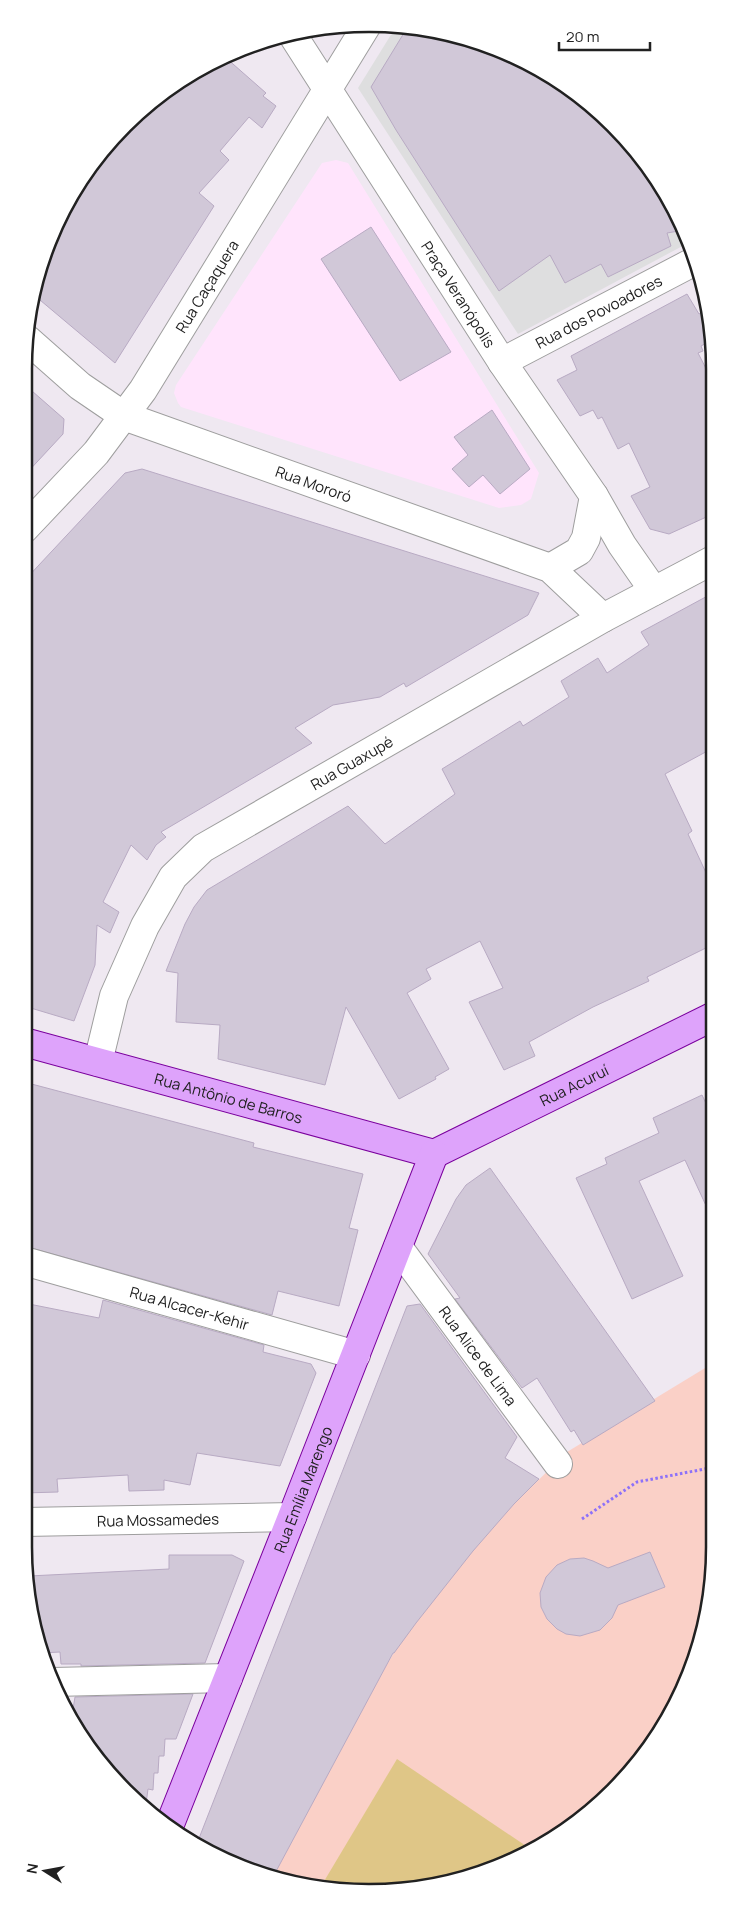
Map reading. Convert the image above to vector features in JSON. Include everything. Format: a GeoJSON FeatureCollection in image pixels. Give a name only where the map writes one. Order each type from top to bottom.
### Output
{"type":"FeatureCollection","features":[{"type":"Feature","properties":{"kind":"main road","name":"Rua Acuruí"},"geometry":{"type":"LineString","coordinates":[[434,1154],[706,1020]]}},
{"type":"Feature","properties":{"kind":"main road","name":"Rua Antônio de Barros"},"geometry":{"type":"LineString","coordinates":[[32,1044],[434,1154]]}},
{"type":"Feature","properties":{"kind":"main road","name":"Rua Emília Marengo"},"geometry":{"type":"LineString","coordinates":[[172,1820],[434,1154]]}},
{"type":"Feature","properties":{"kind":"street","name":"Rua Caçaquera"},"geometry":{"type":"LineString","coordinates":[[32,521],[96,453],[143,390],[363,32]]}},
{"type":"Feature","properties":{"kind":"street","name":"Praça Veranópolis"},"geometry":{"type":"LineString","coordinates":[[296,41],[502,362],[594,496],[622,545],[654,591]]}},
{"type":"Feature","properties":{"kind":"street","name":"Rua dos Povoadores"},"geometry":{"type":"LineString","coordinates":[[502,362],[690,264]]}},
{"type":"Feature","properties":{"kind":"street","name":"Rua Mororó"},"geometry":{"type":"LineString","coordinates":[[33,345],[80,386],[124,416],[550,568],[603,618]]}},
{"type":"Feature","properties":{"kind":"street"},"geometry":{"type":"LineString","coordinates":[[550,568],[579,551],[586,538],[594,496]]}},
{"type":"Feature","properties":{"kind":"street","name":"Rua Guaxupé"},"geometry":{"type":"LineString","coordinates":[[98,1062],[114,996],[145,926],[173,877],[203,848],[603,618],[706,564]]}},
{"type":"Feature","properties":{"kind":"street","name":"Rua Alice de Lima"},"geometry":{"type":"LineString","coordinates":[[398,1247],[558,1464]]}},
{"type":"Feature","properties":{"kind":"street","name":"Rua Alcacer-Kehir"},"geometry":{"type":"LineString","coordinates":[[32,1263],[356,1355]]}},
{"type":"Feature","properties":{"kind":"street","name":"Rua Mossamedes"},"geometry":{"type":"LineString","coordinates":[[32,1522],[292,1517]]}},
{"type":"Feature","properties":{"kind":"street"},"geometry":{"type":"LineString","coordinates":[[61,1682],[228,1678]]}},
{"type":"Feature","properties":{"kind":"path"},"geometry":{"type":"LineString","coordinates":[[582,1519],[637,1482],[706,1470]]}},
{"type":"Feature","properties":{"kind":"shaded area"},"geometry":{"type":"Polygon","coordinates":[[[392,33],[413,35],[457,44],[478,50],[519,67],[575,102],[623,147],[650,182],[672,220],[683,246],[518,334],[358,88],[392,33]]]}},
{"type":"Feature","properties":{"kind":"shaded area"},"geometry":{"type":"Polygon","coordinates":[[[336,160],[348,163],[539,473],[531,499],[521,505],[499,508],[181,407],[178,403],[174,393],[176,385],[322,163],[336,160]]]}},
{"type":"Feature","properties":{"kind":"shaded area"},"geometry":{"type":"Polygon","coordinates":[[[706,1367],[706,1569],[704,1590],[689,1655],[672,1696],[650,1734],[608,1785],[575,1814],[519,1849],[478,1866],[435,1877],[392,1883],[326,1881],[275,1870],[346,1731],[441,1576],[567,1452],[706,1367]]]}},
{"type":"Feature","properties":{"kind":"shaded area"},"geometry":{"type":"Polygon","coordinates":[[[397,1759],[525,1845],[478,1866],[413,1881],[347,1883],[324,1881],[397,1759]]]}},
{"type":"Feature","properties":{"kind":"building"},"geometry":{"type":"Polygon","coordinates":[[[403,34],[457,44],[478,50],[519,67],[575,102],[623,147],[650,182],[672,220],[677,231],[667,233],[671,246],[608,277],[601,264],[565,283],[550,255],[499,291],[396,130],[371,87],[403,34]]]}},
{"type":"Feature","properties":{"kind":"building"},"geometry":{"type":"Polygon","coordinates":[[[231,62],[266,93],[263,96],[276,106],[262,128],[249,117],[220,151],[229,160],[199,193],[214,206],[115,363],[40,300],[50,261],[67,220],[89,182],[116,147],[164,102],[182,89],[231,62]]]}},
{"type":"Feature","properties":{"kind":"building"},"geometry":{"type":"Polygon","coordinates":[[[371,227],[451,352],[400,381],[321,259],[371,227]]]}},
{"type":"Feature","properties":{"kind":"building"},"geometry":{"type":"Polygon","coordinates":[[[687,294],[699,314],[702,313],[706,343],[701,346],[703,351],[698,353],[706,368],[706,517],[669,534],[650,529],[631,496],[650,487],[629,443],[618,449],[602,417],[598,419],[593,410],[580,416],[557,380],[577,370],[571,356],[687,294]]]}},
{"type":"Feature","properties":{"kind":"building"},"geometry":{"type":"Polygon","coordinates":[[[32,391],[64,419],[63,434],[32,467],[32,391]]]}},
{"type":"Feature","properties":{"kind":"building"},"geometry":{"type":"Polygon","coordinates":[[[492,410],[530,469],[500,494],[483,475],[469,487],[452,469],[468,455],[454,437],[492,410]]]}},
{"type":"Feature","properties":{"kind":"building"},"geometry":{"type":"Polygon","coordinates":[[[142,469],[539,593],[528,615],[406,687],[404,683],[380,697],[333,705],[295,728],[312,743],[161,832],[166,837],[156,845],[147,860],[131,845],[103,902],[119,912],[110,933],[97,925],[95,965],[74,1021],[32,1008],[32,572],[125,473],[142,469]]]}},
{"type":"Feature","properties":{"kind":"building"},"geometry":{"type":"Polygon","coordinates":[[[706,597],[706,752],[665,774],[692,831],[688,834],[706,873],[706,948],[647,977],[649,981],[593,1007],[529,1042],[535,1056],[504,1070],[469,1002],[503,988],[480,941],[426,969],[431,979],[407,993],[449,1069],[435,1077],[436,1079],[399,1099],[346,1007],[325,1085],[218,1059],[220,1025],[176,1022],[178,973],[166,971],[185,924],[194,907],[207,890],[348,806],[385,844],[455,794],[442,769],[520,721],[523,726],[569,697],[561,681],[598,658],[607,673],[649,645],[641,632],[706,597]]]}},
{"type":"Feature","properties":{"kind":"building"},"geometry":{"type":"Polygon","coordinates":[[[32,1084],[254,1143],[253,1147],[363,1174],[349,1228],[358,1230],[339,1306],[278,1291],[272,1315],[32,1248],[32,1084]]]}},
{"type":"Feature","properties":{"kind":"building"},"geometry":{"type":"Polygon","coordinates":[[[702,1095],[706,1103],[706,1206],[685,1160],[639,1181],[683,1276],[632,1299],[576,1178],[607,1164],[605,1158],[659,1133],[653,1118],[702,1095]]]}},
{"type":"Feature","properties":{"kind":"building"},"geometry":{"type":"Polygon","coordinates":[[[490,1168],[655,1401],[583,1445],[574,1430],[571,1432],[537,1378],[522,1388],[455,1299],[460,1298],[428,1254],[456,1199],[466,1185],[490,1168]]]}},
{"type":"Feature","properties":{"kind":"building"},"geometry":{"type":"Polygon","coordinates":[[[103,1300],[264,1345],[263,1352],[311,1364],[316,1373],[280,1466],[197,1453],[190,1485],[164,1480],[164,1490],[129,1491],[128,1475],[57,1479],[58,1492],[32,1493],[32,1305],[99,1318],[103,1300]]]}},
{"type":"Feature","properties":{"kind":"building"},"geometry":{"type":"Polygon","coordinates":[[[420,1304],[517,1437],[505,1458],[539,1479],[514,1504],[473,1551],[393,1653],[277,1870],[220,1849],[199,1837],[407,1306],[420,1304]]]}},
{"type":"Feature","properties":{"kind":"building"},"geometry":{"type":"Polygon","coordinates":[[[650,1552],[665,1587],[618,1605],[612,1618],[600,1630],[580,1636],[566,1634],[557,1629],[547,1619],[541,1607],[540,1593],[546,1577],[557,1565],[570,1559],[584,1558],[608,1568],[650,1552]]]}},
{"type":"Feature","properties":{"kind":"building"},"geometry":{"type":"Polygon","coordinates":[[[169,1555],[232,1555],[244,1561],[205,1663],[81,1666],[81,1664],[61,1664],[60,1652],[49,1653],[39,1612],[34,1576],[169,1569],[169,1555]]]}},
{"type":"Feature","properties":{"kind":"building"},"geometry":{"type":"Polygon","coordinates":[[[193,1694],[176,1739],[165,1739],[164,1756],[159,1756],[158,1773],[154,1773],[153,1790],[148,1789],[147,1800],[116,1769],[89,1734],[73,1707],[75,1697],[193,1694]]]}}]}
